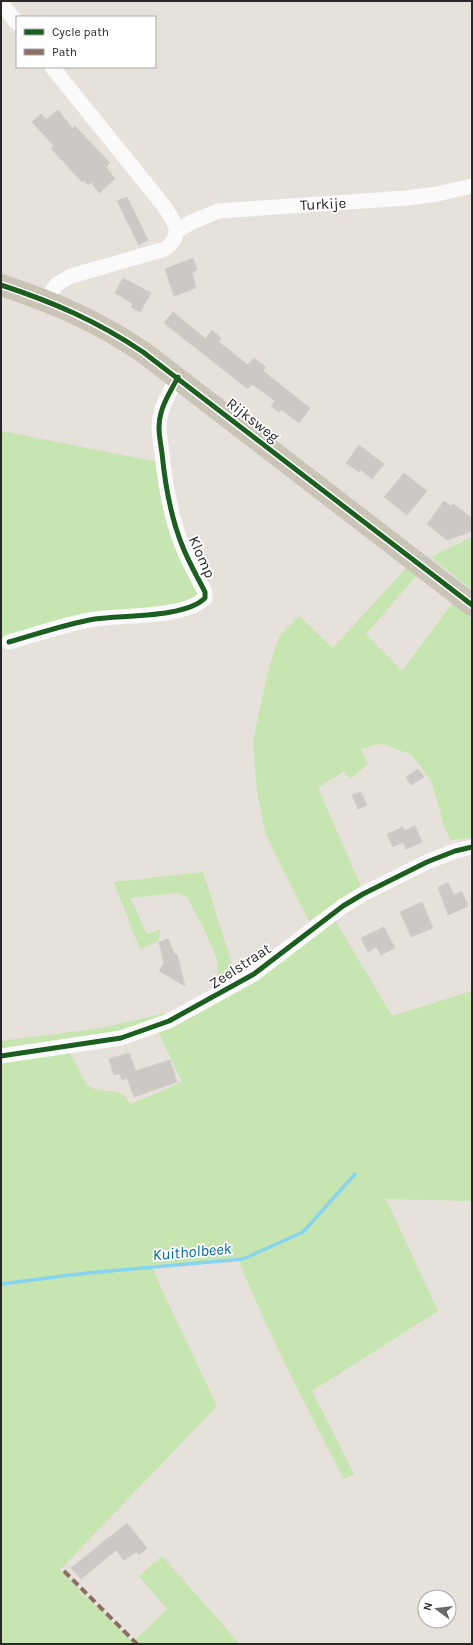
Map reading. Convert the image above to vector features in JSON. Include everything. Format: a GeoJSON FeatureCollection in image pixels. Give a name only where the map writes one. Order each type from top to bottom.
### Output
{"type":"FeatureCollection","features":[{"type":"Feature","properties":{"kind":"main road","name":"Rijksweg"},"geometry":{"type":"LineString","coordinates":[[1,285],[46,299],[106,328],[178,377],[472,605]]}},
{"type":"Feature","properties":{"kind":"street"},"geometry":{"type":"LineString","coordinates":[[1,3],[16,22]]}},
{"type":"Feature","properties":{"kind":"street"},"geometry":{"type":"LineString","coordinates":[[53,68],[164,206],[176,224],[177,231]]}},
{"type":"Feature","properties":{"kind":"street","name":"Turkije"},"geometry":{"type":"LineString","coordinates":[[46,299],[57,284],[71,276],[156,252],[165,248],[174,240],[177,231],[190,223],[218,211],[406,198],[437,194],[472,186]]}},
{"type":"Feature","properties":{"kind":"street","name":"Klomp"},"geometry":{"type":"LineString","coordinates":[[9,642],[94,619],[169,612],[192,606],[205,598],[205,592],[182,545],[166,492],[159,426],[166,398],[178,377]]}},
{"type":"Feature","properties":{"kind":"street","name":"Zeelstraat"},"geometry":{"type":"LineString","coordinates":[[1,1056],[121,1038],[168,1021],[254,974],[343,906],[363,894],[427,862],[455,851],[472,847]]}},
{"type":"Feature","properties":{"kind":"green space"},"geometry":{"type":"Polygon","coordinates":[[[1,431],[158,462],[200,592],[196,600],[1,640],[1,431]]]}},
{"type":"Feature","properties":{"kind":"green space"},"geometry":{"type":"Polygon","coordinates":[[[472,537],[472,590],[431,557],[472,537]]]}},
{"type":"Feature","properties":{"kind":"green space"},"geometry":{"type":"Polygon","coordinates":[[[407,567],[417,575],[366,634],[402,671],[453,602],[472,619],[472,838],[451,840],[445,829],[431,780],[412,755],[386,745],[376,744],[361,749],[368,764],[351,778],[344,771],[318,788],[361,886],[309,921],[266,835],[257,791],[253,741],[269,667],[280,635],[299,616],[333,648],[407,567]]]}},
{"type":"Feature","properties":{"kind":"green space"},"geometry":{"type":"Polygon","coordinates":[[[203,872],[236,977],[225,982],[219,981],[217,960],[213,949],[203,926],[187,897],[177,893],[130,898],[147,934],[161,929],[158,940],[140,950],[114,882],[203,872]]]}},
{"type":"Feature","properties":{"kind":"green space"},"geometry":{"type":"Polygon","coordinates":[[[335,920],[392,1016],[472,991],[472,1201],[386,1199],[438,1311],[312,1391],[354,1474],[344,1479],[275,1343],[238,1259],[152,1265],[161,1288],[217,1406],[60,1570],[133,1642],[167,1609],[139,1576],[162,1556],[240,1644],[1,1644],[1,1058],[67,1051],[74,1059],[82,1077],[88,1085],[94,1089],[121,1094],[126,1097],[131,1104],[182,1082],[157,1029],[335,920]]]}},
{"type":"Feature","properties":{"kind":"green space"},"geometry":{"type":"Polygon","coordinates":[[[165,1013],[166,1016],[136,1028],[1,1050],[1,1041],[102,1028],[165,1013]]]}},
{"type":"Feature","properties":{"kind":"building"},"geometry":{"type":"Polygon","coordinates":[[[58,110],[72,128],[75,126],[110,163],[106,167],[115,179],[99,193],[91,182],[88,185],[84,180],[82,182],[51,148],[54,146],[32,122],[41,114],[46,120],[58,110]]]}},
{"type":"Feature","properties":{"kind":"building"},"geometry":{"type":"Polygon","coordinates":[[[127,197],[148,240],[139,245],[117,201],[127,197]]]}},
{"type":"Feature","properties":{"kind":"building"},"geometry":{"type":"Polygon","coordinates":[[[193,258],[197,270],[192,272],[196,288],[174,296],[165,269],[193,258]]]}},
{"type":"Feature","properties":{"kind":"building"},"geometry":{"type":"Polygon","coordinates":[[[123,278],[151,293],[140,312],[131,307],[133,304],[115,293],[123,278]]]}},
{"type":"Feature","properties":{"kind":"building"},"geometry":{"type":"Polygon","coordinates":[[[173,312],[206,339],[212,330],[221,338],[219,342],[248,365],[254,358],[266,367],[263,371],[310,408],[299,423],[282,410],[279,412],[271,406],[275,401],[252,384],[248,389],[164,323],[173,312]]]}},
{"type":"Feature","properties":{"kind":"building"},"geometry":{"type":"Polygon","coordinates":[[[359,445],[384,464],[372,479],[361,470],[359,472],[346,463],[359,445]]]}},
{"type":"Feature","properties":{"kind":"building"},"geometry":{"type":"Polygon","coordinates":[[[404,473],[427,491],[407,515],[384,497],[404,473]]]}},
{"type":"Feature","properties":{"kind":"building"},"geometry":{"type":"Polygon","coordinates":[[[444,501],[451,506],[453,504],[472,518],[472,531],[447,540],[427,524],[444,501]]]}},
{"type":"Feature","properties":{"kind":"building"},"geometry":{"type":"Polygon","coordinates":[[[418,769],[424,777],[411,785],[406,777],[418,769]]]}},
{"type":"Feature","properties":{"kind":"building"},"geometry":{"type":"Polygon","coordinates":[[[361,792],[367,805],[358,809],[352,795],[361,792]]]}},
{"type":"Feature","properties":{"kind":"building"},"geometry":{"type":"Polygon","coordinates":[[[415,826],[422,842],[406,849],[403,842],[393,847],[387,834],[403,827],[404,831],[415,826]]]}},
{"type":"Feature","properties":{"kind":"building"},"geometry":{"type":"Polygon","coordinates":[[[448,883],[454,895],[462,892],[468,906],[448,915],[438,887],[448,883]]]}},
{"type":"Feature","properties":{"kind":"building"},"geometry":{"type":"Polygon","coordinates":[[[422,902],[433,928],[411,937],[400,912],[422,902]]]}},
{"type":"Feature","properties":{"kind":"building"},"geometry":{"type":"Polygon","coordinates":[[[384,927],[395,948],[381,955],[376,947],[368,952],[361,938],[384,927]]]}},
{"type":"Feature","properties":{"kind":"building"},"geometry":{"type":"Polygon","coordinates":[[[168,939],[175,955],[177,954],[185,986],[159,971],[164,963],[159,942],[168,939]]]}},
{"type":"Feature","properties":{"kind":"building"},"geometry":{"type":"Polygon","coordinates":[[[129,1053],[136,1071],[170,1060],[177,1082],[134,1097],[127,1078],[122,1080],[120,1074],[114,1075],[109,1059],[129,1053]]]}},
{"type":"Feature","properties":{"kind":"building"},"geometry":{"type":"Polygon","coordinates":[[[127,1523],[147,1548],[139,1555],[136,1552],[124,1560],[116,1550],[81,1579],[71,1568],[127,1523]]]}},
{"type":"Feature","properties":{"kind":"waterway","name":"Kuitholbeek"},"geometry":{"type":"LineString","coordinates":[[1,1284],[87,1273],[243,1259],[303,1232],[355,1174]]}},
{"type":"Feature","properties":{"kind":"marked path"},"geometry":{"type":"LineString","coordinates":[[64,1571],[137,1644]]}},
{"type":"Feature","properties":{"kind":"cycle path"},"geometry":{"type":"LineString","coordinates":[[1,285],[39,298],[74,313],[109,331],[143,352],[472,605]]}},
{"type":"Feature","properties":{"kind":"cycle path"},"geometry":{"type":"LineString","coordinates":[[9,642],[84,621],[153,614],[183,609],[196,604],[205,598],[205,592],[184,551],[174,522],[166,488],[159,423],[162,408],[178,377]]}},
{"type":"Feature","properties":{"kind":"cycle path"},"geometry":{"type":"LineString","coordinates":[[1,1056],[121,1038],[169,1021],[254,974],[343,906],[363,894],[427,862],[455,851],[472,847]]}}]}
